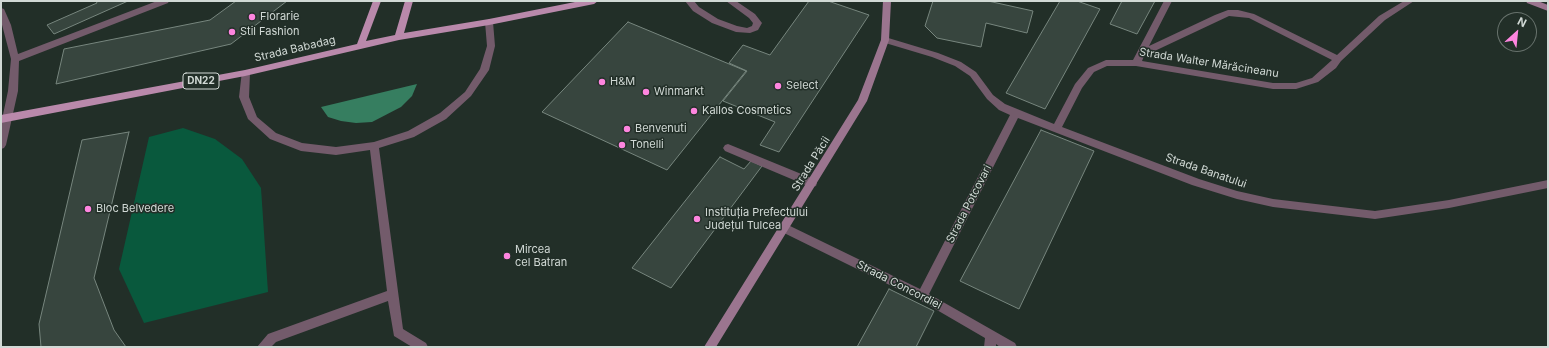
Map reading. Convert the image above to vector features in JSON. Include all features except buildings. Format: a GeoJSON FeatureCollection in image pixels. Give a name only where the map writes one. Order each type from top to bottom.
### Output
{"type":"FeatureCollection","features":[{"type":"Feature","properties":{"kind":"main road"},"geometry":{"type":"LineString","coordinates":[[360,47],[377,1]]}},
{"type":"Feature","properties":{"kind":"main road"},"geometry":{"type":"LineString","coordinates":[[399,37],[409,1]]}},
{"type":"Feature","properties":{"kind":"main road","name":"Strada Babadag"},"geometry":{"type":"LineString","coordinates":[[4,118],[245,73],[399,37],[489,22],[594,1]]}},
{"type":"Feature","properties":{"kind":"main road","name":"Strada Păcii"},"geometry":{"type":"LineString","coordinates":[[710,347],[862,101],[885,40],[887,1]]}},
{"type":"Feature","properties":{"kind":"main road"},"geometry":{"type":"LineString","coordinates":[[1530,1],[1548,8]]}},
{"type":"Feature","properties":{"kind":"street"},"geometry":{"type":"LineString","coordinates":[[15,59],[165,1]]}},
{"type":"Feature","properties":{"kind":"street"},"geometry":{"type":"LineString","coordinates":[[689,1],[696,9],[715,21],[736,29],[747,31],[755,28],[758,23],[752,16],[730,1]]}},
{"type":"Feature","properties":{"kind":"street"},"geometry":{"type":"LineString","coordinates":[[1136,63],[1168,1]]}},
{"type":"Feature","properties":{"kind":"street","name":"Strada Walter Mărăcineanu"},"geometry":{"type":"LineString","coordinates":[[1057,128],[1078,86],[1091,70],[1106,63],[1136,63],[1273,86],[1296,86],[1315,80],[1333,66],[1338,59],[1382,18],[1410,1]]}},
{"type":"Feature","properties":{"kind":"street"},"geometry":{"type":"LineString","coordinates":[[1,10],[7,25],[15,59],[13,91],[4,118],[1,145]]}},
{"type":"Feature","properties":{"kind":"street"},"geometry":{"type":"LineString","coordinates":[[1141,54],[1218,17],[1228,13],[1238,12],[1251,16],[1338,59]]}},
{"type":"Feature","properties":{"kind":"street"},"geometry":{"type":"LineString","coordinates":[[245,73],[244,97],[253,119],[273,136],[301,147],[336,151],[374,146],[411,134],[442,116],[468,94],[484,70],[491,46],[489,22]]}},
{"type":"Feature","properties":{"kind":"street","name":"Strada Banatului"},"geometry":{"type":"LineString","coordinates":[[885,40],[935,55],[958,64],[973,74],[990,97],[1002,107],[1016,113],[1196,182],[1237,195],[1273,203],[1375,215],[1449,204],[1548,184]]}},
{"type":"Feature","properties":{"kind":"street","name":"Strada Potcovari"},"geometry":{"type":"LineString","coordinates":[[922,296],[1016,113]]}},
{"type":"Feature","properties":{"kind":"street"},"geometry":{"type":"LineString","coordinates":[[374,146],[398,332],[422,347]]}},
{"type":"Feature","properties":{"kind":"street"},"geometry":{"type":"LineString","coordinates":[[728,148],[812,184]]}},
{"type":"Feature","properties":{"kind":"street","name":"Strada Concordiei"},"geometry":{"type":"LineString","coordinates":[[784,228],[922,296],[1012,347]]}},
{"type":"Feature","properties":{"kind":"street"},"geometry":{"type":"LineString","coordinates":[[263,347],[272,338],[393,294]]}},
{"type":"Feature","properties":{"kind":"street"},"geometry":{"type":"LineString","coordinates":[[990,347],[991,335]]}},
{"type":"Feature","properties":{"kind":"shaded area"},"geometry":{"type":"Polygon","coordinates":[[[417,84],[412,96],[401,107],[372,122],[356,123],[341,121],[328,117],[321,107],[417,84]]]}},
{"type":"Feature","properties":{"kind":"shaded area"},"geometry":{"type":"Polygon","coordinates":[[[183,128],[215,139],[242,159],[261,188],[268,292],[144,323],[119,269],[149,137],[183,128]]]}},
{"type":"Feature","properties":{"kind":"place","name":"Florarie"},"geometry":{"type":"Point","coordinates":[252,17]}},
{"type":"Feature","properties":{"kind":"place","name":"Stil Fashion"},"geometry":{"type":"Point","coordinates":[232,32]}},
{"type":"Feature","properties":{"kind":"place","name":"H&M"},"geometry":{"type":"Point","coordinates":[602,82]}},
{"type":"Feature","properties":{"kind":"place","name":"Select"},"geometry":{"type":"Point","coordinates":[778,86]}},
{"type":"Feature","properties":{"kind":"place","name":"Winmarkt"},"geometry":{"type":"Point","coordinates":[646,92]}},
{"type":"Feature","properties":{"kind":"place","name":"Kallos Cosmetics"},"geometry":{"type":"Point","coordinates":[694,111]}},
{"type":"Feature","properties":{"kind":"place","name":"Benvenuti"},"geometry":{"type":"Point","coordinates":[627,129]}},
{"type":"Feature","properties":{"kind":"place","name":"Tonelli"},"geometry":{"type":"Point","coordinates":[622,145]}},
{"type":"Feature","properties":{"kind":"place","name":"Bloc Belvedere"},"geometry":{"type":"Point","coordinates":[88,209]}},
{"type":"Feature","properties":{"kind":"place","name":"Instituția Prefectului Județul Tulcea"},"geometry":{"type":"Point","coordinates":[697,219]}},
{"type":"Feature","properties":{"kind":"place","name":"Mircea cel Batran"},"geometry":{"type":"Point","coordinates":[507,256]}}]}
